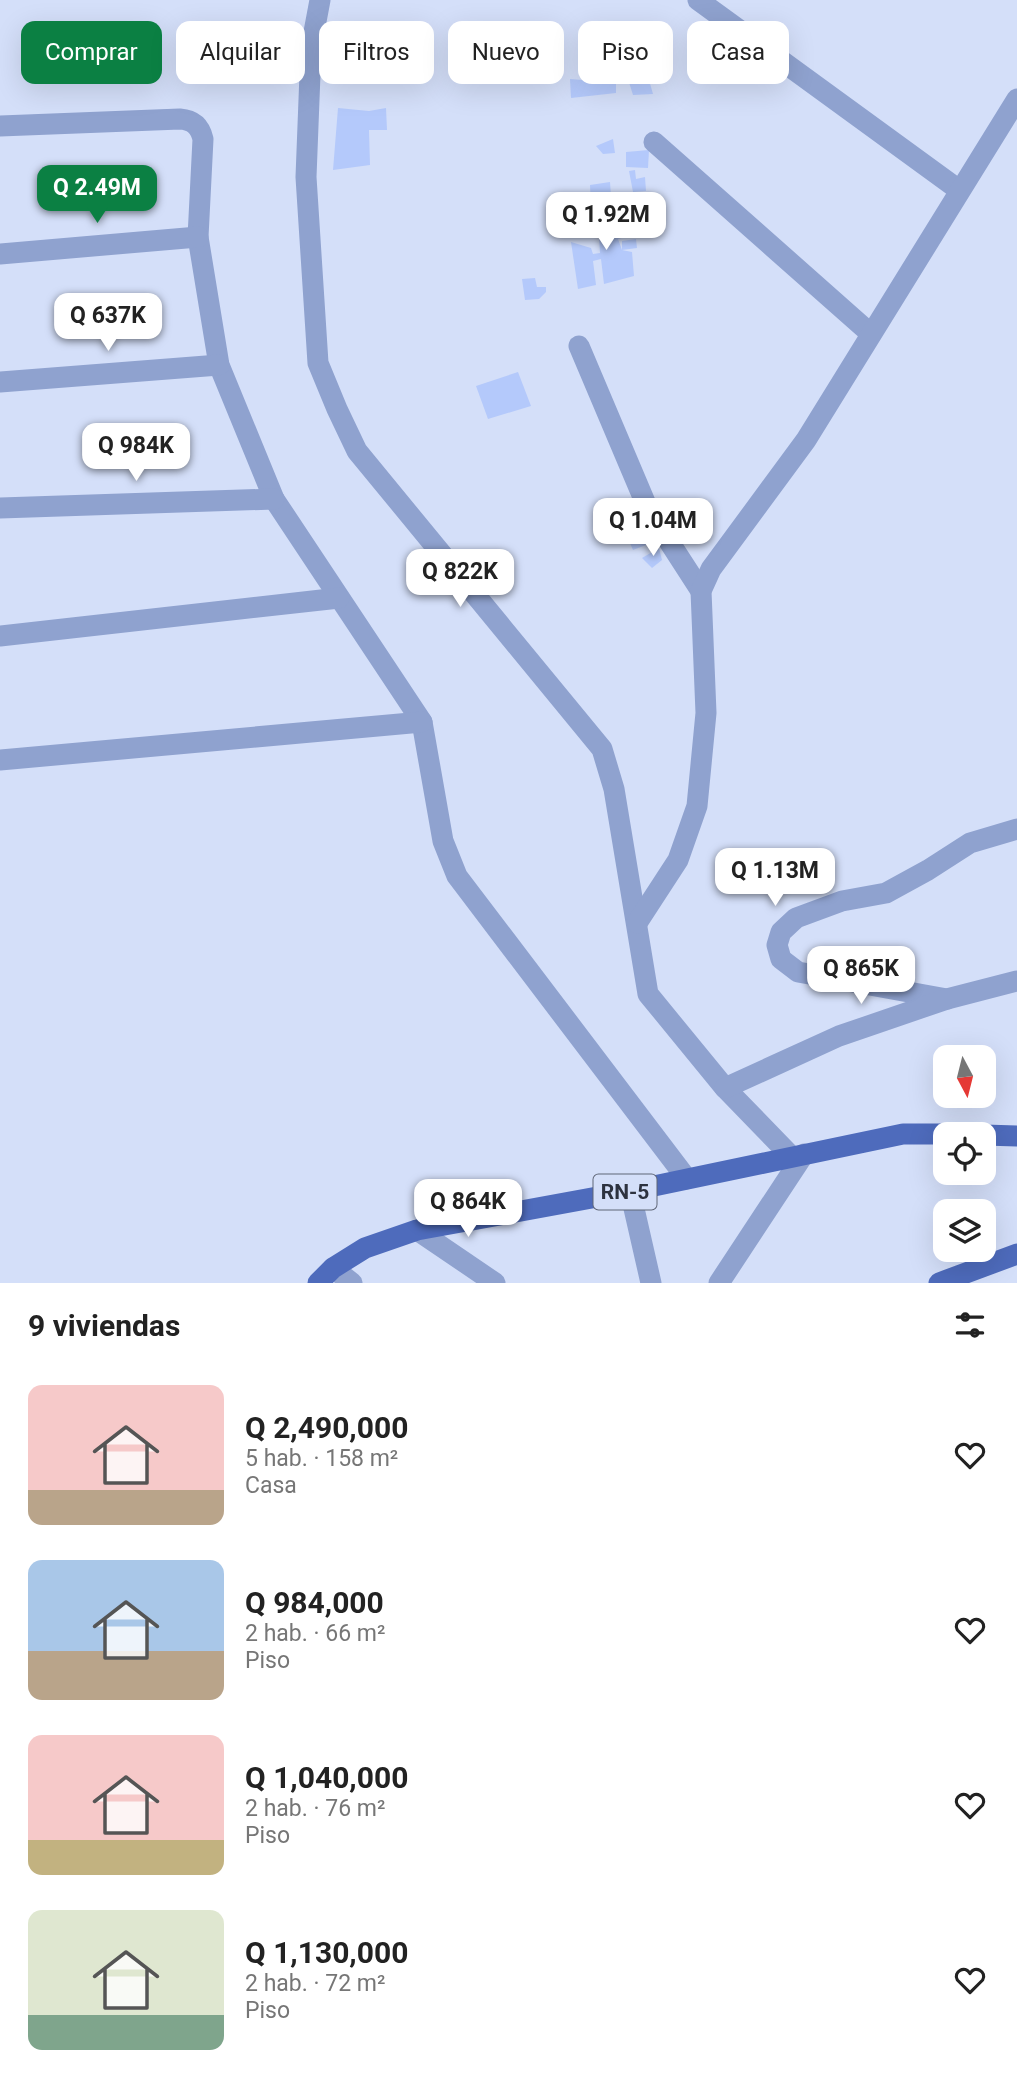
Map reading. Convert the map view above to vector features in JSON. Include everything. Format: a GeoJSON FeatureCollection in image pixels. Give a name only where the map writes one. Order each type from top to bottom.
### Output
{"type":"FeatureCollection","features":[{"type":"Feature","properties":{"kind":"main road","name":"RN-5"},"geometry":{"type":"LineString","coordinates":[[325,1276],[365,1248],[417,1230],[630,1191],[903,1134],[933,1134]]}},
{"type":"Feature","properties":{"kind":"main road"},"geometry":{"type":"LineString","coordinates":[[996,1135],[1017,1136]]}},
{"type":"Feature","properties":{"kind":"main road"},"geometry":{"type":"LineString","coordinates":[[939,1283],[1017,1255]]}},
{"type":"Feature","properties":{"kind":"street"},"geometry":{"type":"LineString","coordinates":[[320,0],[311,48],[306,177],[318,363],[337,409],[358,451],[602,749],[614,789],[648,994],[725,1088],[798,1156],[719,1283]]}},
{"type":"Feature","properties":{"kind":"street"},"geometry":{"type":"LineString","coordinates":[[698,0],[959,190]]}},
{"type":"Feature","properties":{"kind":"street"},"geometry":{"type":"LineString","coordinates":[[637,923],[678,860],[697,806],[706,713],[701,591],[710,569],[806,440],[1017,99]]}},
{"type":"Feature","properties":{"kind":"street"},"geometry":{"type":"LineString","coordinates":[[0,126],[180,120],[193,122],[201,132],[203,139],[198,237],[219,365],[274,499],[422,722],[443,841],[457,876],[687,1179]]}},
{"type":"Feature","properties":{"kind":"street"},"geometry":{"type":"LineString","coordinates":[[654,142],[871,334]]}},
{"type":"Feature","properties":{"kind":"street"},"geometry":{"type":"LineString","coordinates":[[0,254],[198,237]]}},
{"type":"Feature","properties":{"kind":"street"},"geometry":{"type":"LineString","coordinates":[[579,346],[648,509],[701,591]]}},
{"type":"Feature","properties":{"kind":"street"},"geometry":{"type":"LineString","coordinates":[[0,382],[219,365]]}},
{"type":"Feature","properties":{"kind":"street"},"geometry":{"type":"LineString","coordinates":[[0,508],[274,499]]}},
{"type":"Feature","properties":{"kind":"street"},"geometry":{"type":"LineString","coordinates":[[0,636],[340,598]]}},
{"type":"Feature","properties":{"kind":"street"},"geometry":{"type":"LineString","coordinates":[[0,760],[422,722]]}},
{"type":"Feature","properties":{"kind":"street"},"geometry":{"type":"LineString","coordinates":[[947,999],[798,972],[781,959],[777,945],[780,932],[796,918],[842,901],[886,893],[970,843],[1017,829]]}},
{"type":"Feature","properties":{"kind":"street"},"geometry":{"type":"LineString","coordinates":[[725,1088],[839,1036],[947,999],[1017,981]]}},
{"type":"Feature","properties":{"kind":"street"},"geometry":{"type":"LineString","coordinates":[[630,1191],[651,1283]]}},
{"type":"Feature","properties":{"kind":"street"},"geometry":{"type":"LineString","coordinates":[[417,1230],[495,1283]]}},
{"type":"Feature","properties":{"kind":"street"},"geometry":{"type":"LineString","coordinates":[[325,1276],[352,1283]]}},
{"type":"Feature","properties":{"kind":"building"},"geometry":{"type":"Polygon","coordinates":[[[570,79],[578,80],[578,84],[616,84],[616,93],[571,98],[570,79]]]}},
{"type":"Feature","properties":{"kind":"building"},"geometry":{"type":"Polygon","coordinates":[[[630,84],[650,84],[653,94],[633,95],[630,84]]]}},
{"type":"Feature","properties":{"kind":"building"},"geometry":{"type":"Polygon","coordinates":[[[338,108],[369,111],[386,108],[387,130],[369,130],[370,165],[333,170],[338,108]]]}},
{"type":"Feature","properties":{"kind":"building"},"geometry":{"type":"Polygon","coordinates":[[[613,139],[615,153],[603,154],[596,146],[613,139]]]}},
{"type":"Feature","properties":{"kind":"building"},"geometry":{"type":"Polygon","coordinates":[[[649,150],[648,168],[626,167],[626,152],[649,150]]]}},
{"type":"Feature","properties":{"kind":"building"},"geometry":{"type":"Polygon","coordinates":[[[635,170],[636,179],[645,177],[646,191],[633,192],[629,171],[635,170]]]}},
{"type":"Feature","properties":{"kind":"building"},"geometry":{"type":"Polygon","coordinates":[[[610,182],[611,196],[633,192],[635,204],[591,206],[590,185],[610,182]]]}},
{"type":"Feature","properties":{"kind":"building"},"geometry":{"type":"Polygon","coordinates":[[[610,205],[613,213],[624,213],[624,216],[596,219],[597,231],[593,230],[591,207],[610,205]]]}},
{"type":"Feature","properties":{"kind":"building"},"geometry":{"type":"Polygon","coordinates":[[[638,224],[639,233],[618,239],[622,250],[632,252],[634,276],[604,284],[601,259],[593,261],[596,285],[578,289],[571,242],[591,248],[593,254],[600,253],[599,237],[595,237],[595,231],[609,231],[609,228],[638,224]]]}},
{"type":"Feature","properties":{"kind":"building"},"geometry":{"type":"Polygon","coordinates":[[[636,239],[637,248],[622,250],[622,241],[636,239]]]}},
{"type":"Feature","properties":{"kind":"building"},"geometry":{"type":"Polygon","coordinates":[[[535,278],[537,287],[546,287],[546,292],[539,299],[525,300],[522,279],[535,278]]]}},
{"type":"Feature","properties":{"kind":"building"},"geometry":{"type":"Polygon","coordinates":[[[518,372],[531,406],[488,419],[476,386],[518,372]]]}},
{"type":"Feature","properties":{"kind":"building"},"geometry":{"type":"Polygon","coordinates":[[[651,525],[656,541],[633,550],[626,534],[651,525]]]}},
{"type":"Feature","properties":{"kind":"building"},"geometry":{"type":"Polygon","coordinates":[[[659,548],[662,560],[652,568],[642,558],[659,548]]]}}]}
